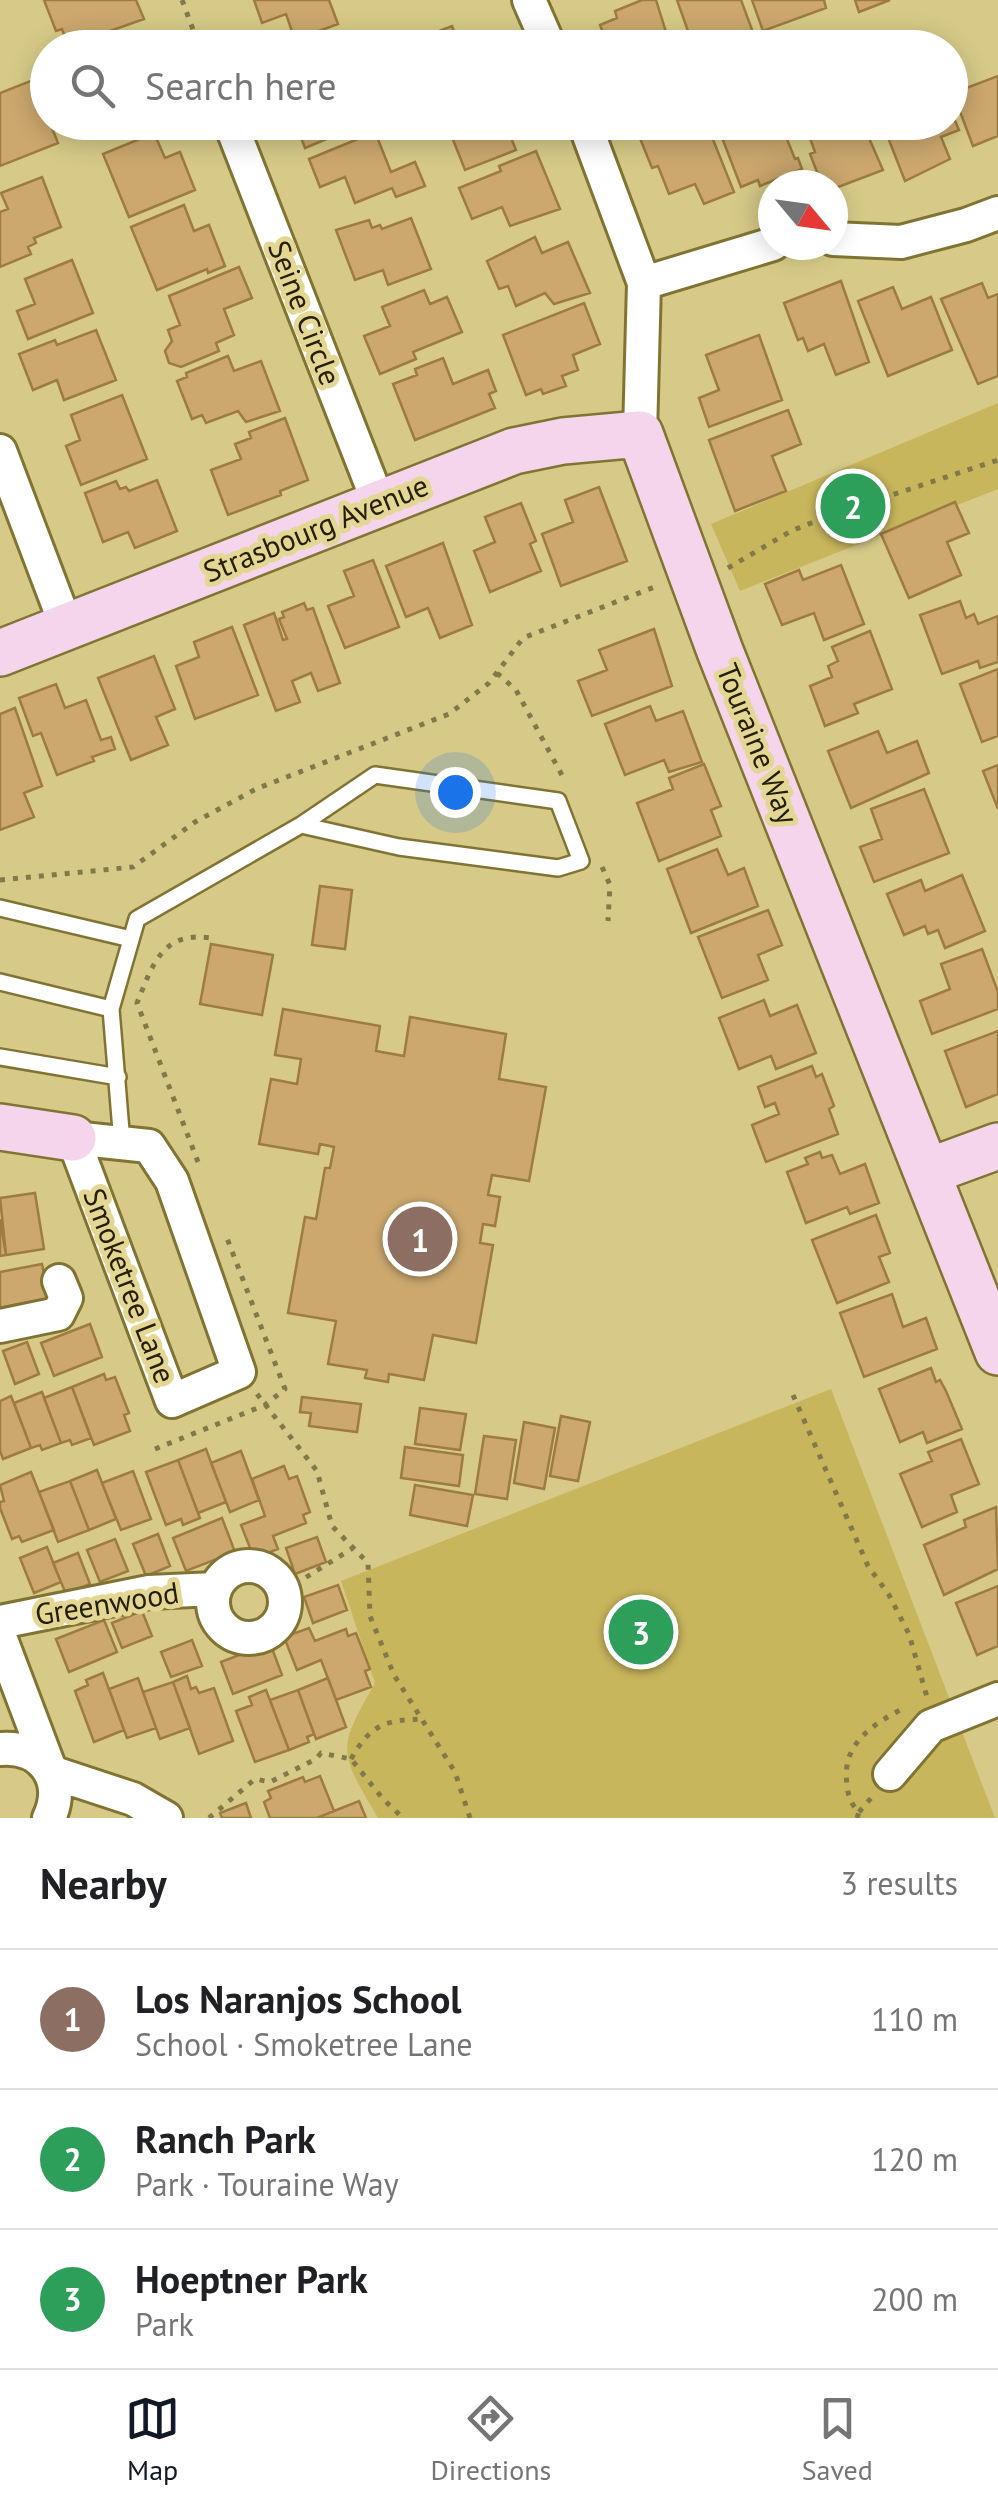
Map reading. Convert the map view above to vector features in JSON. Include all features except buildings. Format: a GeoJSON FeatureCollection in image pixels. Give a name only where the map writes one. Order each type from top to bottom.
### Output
{"type":"FeatureCollection","features":[{"type":"Feature","properties":{"kind":"street"},"geometry":{"type":"LineString","coordinates":[[529,0],[542,30]]}},
{"type":"Feature","properties":{"kind":"street","name":"Seine Circle"},"geometry":{"type":"LineString","coordinates":[[237,140],[379,504]]}},
{"type":"Feature","properties":{"kind":"street","name":"Touraine Way"},"geometry":{"type":"LineString","coordinates":[[591,140],[644,283],[640,434],[690,571],[998,1352]]}},
{"type":"Feature","properties":{"kind":"street"},"geometry":{"type":"LineString","coordinates":[[848,240],[901,242],[998,213]]}},
{"type":"Feature","properties":{"kind":"street"},"geometry":{"type":"LineString","coordinates":[[644,283],[758,249]]}},
{"type":"Feature","properties":{"kind":"street","name":"Strasbourg Avenue"},"geometry":{"type":"LineString","coordinates":[[0,653],[514,450],[640,434]]}},
{"type":"Feature","properties":{"kind":"street"},"geometry":{"type":"LineString","coordinates":[[0,451],[67,628]]}},
{"type":"Feature","properties":{"kind":"street","name":"Smoketree Lane"},"geometry":{"type":"LineString","coordinates":[[0,1127],[149,1146],[172,1180],[240,1372],[172,1401],[73,1138]]}},
{"type":"Feature","properties":{"kind":"street"},"geometry":{"type":"LineString","coordinates":[[928,1172],[998,1146]]}},
{"type":"Feature","properties":{"kind":"street"},"geometry":{"type":"LineString","coordinates":[[0,1326],[58,1314],[66,1298],[59,1281]]}},
{"type":"Feature","properties":{"kind":"street","name":"Greenwood"},"geometry":{"type":"LineString","coordinates":[[250,1565],[271,1572],[284,1591],[286,1603],[277,1626],[267,1634],[242,1638],[221,1625],[215,1614],[215,1589],[229,1572],[250,1565]]}},
{"type":"Feature","properties":{"kind":"street","name":"Greenwood"},"geometry":{"type":"LineString","coordinates":[[0,1622],[148,1592],[215,1589]]}},
{"type":"Feature","properties":{"kind":"street"},"geometry":{"type":"LineString","coordinates":[[0,1637],[56,1786],[56,1801],[49,1818]]}},
{"type":"Feature","properties":{"kind":"street"},"geometry":{"type":"LineString","coordinates":[[890,1774],[931,1726],[998,1699]]}},
{"type":"Feature","properties":{"kind":"street"},"geometry":{"type":"LineString","coordinates":[[0,1749],[30,1752],[51,1772],[133,1799],[166,1818]]}},
{"type":"Feature","properties":{"kind":"lane"},"geometry":{"type":"LineString","coordinates":[[122,1143],[111,1009],[137,918],[301,825],[375,776],[558,800],[581,862],[558,868],[399,848],[301,825]]}},
{"type":"Feature","properties":{"kind":"lane"},"geometry":{"type":"LineString","coordinates":[[0,908],[131,939]]}},
{"type":"Feature","properties":{"kind":"lane"},"geometry":{"type":"LineString","coordinates":[[0,982],[111,1009]]}},
{"type":"Feature","properties":{"kind":"lane"},"geometry":{"type":"LineString","coordinates":[[0,1057],[118,1078]]}},
{"type":"Feature","properties":{"kind":"path"},"geometry":{"type":"LineString","coordinates":[[182,0],[193,30]]}},
{"type":"Feature","properties":{"kind":"path"},"geometry":{"type":"LineString","coordinates":[[0,880],[132,867],[195,822],[256,789],[448,714],[490,683],[523,638],[661,584],[658,570],[721,572],[791,531],[998,460]]}},
{"type":"Feature","properties":{"kind":"path"},"geometry":{"type":"LineString","coordinates":[[240,1372],[317,1471],[332,1526],[368,1563],[370,1616],[394,1675],[455,1772],[470,1818]]}},
{"type":"Feature","properties":{"kind":"path"},"geometry":{"type":"LineString","coordinates":[[793,1395],[868,1566],[889,1595],[909,1634],[922,1685],[938,1723]]}},
{"type":"Feature","properties":{"kind":"path"},"geometry":{"type":"LineString","coordinates":[[284,1591],[353,1548]]}},
{"type":"Feature","properties":{"kind":"path"},"geometry":{"type":"LineString","coordinates":[[351,1759],[374,1728],[394,1720],[424,1719]]}},
{"type":"Feature","properties":{"kind":"path"},"geometry":{"type":"LineString","coordinates":[[209,1818],[255,1779],[270,1782],[316,1759],[321,1752],[351,1759],[403,1818]]}},
{"type":"Feature","properties":{"kind":"shaded area"},"geometry":{"type":"Polygon","coordinates":[[[998,403],[998,489],[740,591],[711,524],[998,403]]]}},
{"type":"Feature","properties":{"kind":"shaded area"},"geometry":{"type":"Polygon","coordinates":[[[831,1389],[995,1818],[378,1818],[356,1778],[347,1751],[354,1723],[375,1683],[341,1581],[831,1389]]]}},
{"type":"Feature","properties":{"kind":"place","name":"Ranch Park"},"geometry":{"type":"Point","coordinates":[853,506]}},
{"type":"Feature","properties":{"kind":"place","name":"Los Naranjos School"},"geometry":{"type":"Point","coordinates":[420,1239]}},
{"type":"Feature","properties":{"kind":"place","name":"Hoeptner Park"},"geometry":{"type":"Point","coordinates":[641,1632]}}]}
